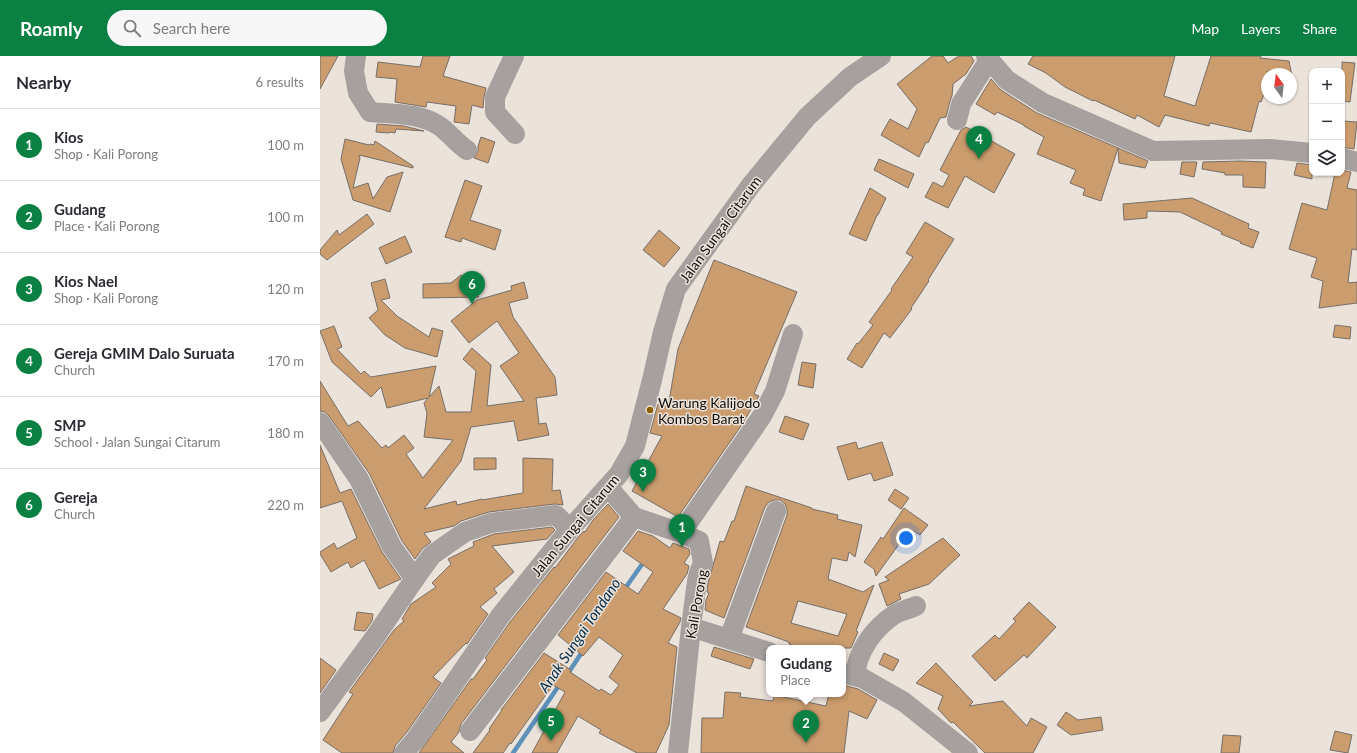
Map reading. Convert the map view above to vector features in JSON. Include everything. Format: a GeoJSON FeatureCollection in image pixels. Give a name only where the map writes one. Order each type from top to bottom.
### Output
{"type":"FeatureCollection","features":[{"type":"Feature","properties":{"kind":"street"},"geometry":{"type":"LineString","coordinates":[[356,56],[354,71],[358,93],[370,112],[409,116],[429,120],[439,126],[458,145],[467,150]]}},
{"type":"Feature","properties":{"kind":"street"},"geometry":{"type":"LineString","coordinates":[[514,56],[495,97],[495,112],[515,134]]}},
{"type":"Feature","properties":{"kind":"street","name":"Jalan Sungai Citarum"},"geometry":{"type":"LineString","coordinates":[[404,753],[416,739],[501,615],[570,529],[619,474],[635,446],[663,332],[676,289],[751,185],[807,117],[850,77],[881,56]]}},
{"type":"Feature","properties":{"kind":"street"},"geometry":{"type":"LineString","coordinates":[[957,120],[961,104],[988,58],[1007,80],[1043,103],[1153,151],[1270,149],[1309,153]]}},
{"type":"Feature","properties":{"kind":"street"},"geometry":{"type":"LineString","coordinates":[[1345,159],[1357,162]]}},
{"type":"Feature","properties":{"kind":"street"},"geometry":{"type":"LineString","coordinates":[[682,533],[762,416],[775,391],[793,334]]}},
{"type":"Feature","properties":{"kind":"street"},"geometry":{"type":"LineString","coordinates":[[320,422],[359,479],[392,547],[415,579]]}},
{"type":"Feature","properties":{"kind":"street"},"geometry":{"type":"LineString","coordinates":[[470,730],[634,517],[608,487]]}},
{"type":"Feature","properties":{"kind":"street"},"geometry":{"type":"LineString","coordinates":[[729,639],[776,511]]}},
{"type":"Feature","properties":{"kind":"street"},"geometry":{"type":"LineString","coordinates":[[320,712],[432,556],[465,532],[490,523],[556,515],[570,529]]}},
{"type":"Feature","properties":{"kind":"street","name":"Kali Porong"},"geometry":{"type":"LineString","coordinates":[[634,517],[682,533],[699,541],[703,556],[703,563],[697,581],[691,627],[678,753]]}},
{"type":"Feature","properties":{"kind":"street"},"geometry":{"type":"LineString","coordinates":[[916,606],[896,614],[869,638],[856,665],[849,675],[862,678],[904,702],[968,753]]}},
{"type":"Feature","properties":{"kind":"street"},"geometry":{"type":"LineString","coordinates":[[691,627],[766,651]]}},
{"type":"Feature","properties":{"kind":"building"},"geometry":{"type":"Polygon","coordinates":[[[320,56],[338,56],[320,89],[320,56]]]}},
{"type":"Feature","properties":{"kind":"building"},"geometry":{"type":"Polygon","coordinates":[[[423,56],[450,56],[443,76],[486,88],[483,108],[472,105],[469,124],[454,122],[456,106],[427,102],[426,107],[395,102],[397,79],[376,77],[378,62],[420,67],[423,56]]]}},
{"type":"Feature","properties":{"kind":"building"},"geometry":{"type":"Polygon","coordinates":[[[932,56],[943,56],[948,63],[959,56],[971,56],[974,61],[966,74],[953,84],[952,96],[946,117],[940,118],[928,143],[926,142],[919,157],[881,135],[890,119],[908,129],[917,109],[897,84],[932,56]]]}},
{"type":"Feature","properties":{"kind":"building"},"geometry":{"type":"Polygon","coordinates":[[[1033,56],[1175,56],[1164,96],[1195,106],[1211,56],[1261,56],[1260,58],[1289,61],[1290,68],[1261,68],[1261,102],[1259,101],[1251,132],[1210,123],[1209,126],[1165,115],[1159,127],[1137,115],[1135,119],[1094,100],[1093,101],[1065,87],[1046,73],[1028,64],[1033,56]]]}},
{"type":"Feature","properties":{"kind":"building"},"geometry":{"type":"Polygon","coordinates":[[[1342,62],[1355,63],[1350,102],[1345,101],[1345,68],[1342,68],[1342,62]]]}},
{"type":"Feature","properties":{"kind":"building"},"geometry":{"type":"Polygon","coordinates":[[[991,79],[1001,90],[1037,113],[1118,148],[1101,201],[1083,195],[1085,189],[1070,183],[1076,170],[1037,154],[1044,137],[1024,125],[997,112],[995,115],[976,104],[991,79]]]}},
{"type":"Feature","properties":{"kind":"building"},"geometry":{"type":"Polygon","coordinates":[[[1345,121],[1357,122],[1354,149],[1345,148],[1345,121]]]}},
{"type":"Feature","properties":{"kind":"building"},"geometry":{"type":"Polygon","coordinates":[[[377,124],[404,126],[424,131],[396,129],[395,133],[376,132],[377,124]]]}},
{"type":"Feature","properties":{"kind":"building"},"geometry":{"type":"Polygon","coordinates":[[[966,127],[1015,154],[994,193],[965,176],[948,208],[925,197],[933,182],[943,187],[949,175],[940,170],[961,130],[966,127]]]}},
{"type":"Feature","properties":{"kind":"building"},"geometry":{"type":"Polygon","coordinates":[[[481,137],[495,142],[488,163],[474,158],[478,151],[481,137]]]}},
{"type":"Feature","properties":{"kind":"building"},"geometry":{"type":"Polygon","coordinates":[[[345,139],[369,145],[374,145],[375,141],[413,166],[413,168],[359,155],[360,158],[353,188],[368,183],[373,199],[387,177],[403,172],[390,212],[353,200],[341,159],[345,139]]]}},
{"type":"Feature","properties":{"kind":"building"},"geometry":{"type":"Polygon","coordinates":[[[1118,148],[1148,161],[1145,168],[1119,163],[1118,148]]]}},
{"type":"Feature","properties":{"kind":"building"},"geometry":{"type":"Polygon","coordinates":[[[879,159],[914,174],[908,188],[874,170],[879,159]]]}},
{"type":"Feature","properties":{"kind":"building"},"geometry":{"type":"Polygon","coordinates":[[[1182,162],[1197,162],[1194,177],[1180,174],[1182,162]]]}},
{"type":"Feature","properties":{"kind":"building"},"geometry":{"type":"Polygon","coordinates":[[[1203,162],[1266,162],[1265,188],[1243,187],[1243,175],[1225,175],[1225,173],[1202,169],[1203,162]]]}},
{"type":"Feature","properties":{"kind":"building"},"geometry":{"type":"Polygon","coordinates":[[[1297,163],[1309,165],[1309,176],[1312,176],[1312,179],[1294,175],[1297,163]]]}},
{"type":"Feature","properties":{"kind":"building"},"geometry":{"type":"Polygon","coordinates":[[[1345,171],[1351,172],[1347,188],[1357,190],[1357,250],[1352,249],[1348,283],[1357,282],[1357,303],[1319,308],[1323,281],[1311,277],[1317,258],[1289,249],[1302,203],[1327,210],[1334,176],[1345,176],[1345,171]]]}},
{"type":"Feature","properties":{"kind":"building"},"geometry":{"type":"Polygon","coordinates":[[[465,180],[482,186],[470,220],[501,230],[495,250],[462,238],[461,242],[445,237],[465,180]]]}},
{"type":"Feature","properties":{"kind":"building"},"geometry":{"type":"Polygon","coordinates":[[[870,188],[886,198],[866,241],[849,234],[870,188]]]}},
{"type":"Feature","properties":{"kind":"building"},"geometry":{"type":"Polygon","coordinates":[[[1192,198],[1249,224],[1248,228],[1259,232],[1253,248],[1221,234],[1222,232],[1180,212],[1147,211],[1147,218],[1124,220],[1123,204],[1192,198]]]}},
{"type":"Feature","properties":{"kind":"building"},"geometry":{"type":"Polygon","coordinates":[[[367,214],[374,224],[327,260],[320,254],[320,250],[337,230],[339,235],[367,214]]]}},
{"type":"Feature","properties":{"kind":"building"},"geometry":{"type":"Polygon","coordinates":[[[925,222],[954,239],[911,308],[912,309],[890,338],[884,333],[862,368],[847,359],[857,343],[858,344],[873,325],[869,322],[913,257],[906,253],[925,222]]]}},
{"type":"Feature","properties":{"kind":"building"},"geometry":{"type":"Polygon","coordinates":[[[659,230],[680,248],[664,267],[643,250],[659,230]]]}},
{"type":"Feature","properties":{"kind":"building"},"geometry":{"type":"Polygon","coordinates":[[[405,236],[412,252],[386,264],[379,248],[405,236]]]}},
{"type":"Feature","properties":{"kind":"building"},"geometry":{"type":"Polygon","coordinates":[[[714,260],[797,292],[754,394],[759,396],[741,426],[678,517],[632,491],[662,436],[650,433],[658,404],[668,407],[678,349],[714,260]]]}},
{"type":"Feature","properties":{"kind":"building"},"geometry":{"type":"Polygon","coordinates":[[[461,275],[479,297],[423,298],[423,284],[451,283],[461,275]]]}},
{"type":"Feature","properties":{"kind":"building"},"geometry":{"type":"Polygon","coordinates":[[[385,279],[390,298],[381,300],[397,316],[429,337],[432,328],[443,331],[437,357],[405,348],[385,335],[369,318],[378,310],[371,283],[385,279]]]}},
{"type":"Feature","properties":{"kind":"building"},"geometry":{"type":"Polygon","coordinates":[[[524,282],[528,298],[509,303],[513,317],[555,377],[557,395],[536,398],[539,424],[546,423],[549,435],[518,441],[514,421],[471,427],[461,461],[424,509],[456,501],[457,505],[482,499],[523,493],[523,458],[553,459],[552,491],[560,490],[563,505],[555,504],[489,512],[461,521],[454,526],[424,533],[431,542],[423,548],[415,559],[402,541],[369,473],[329,416],[325,412],[320,411],[320,381],[348,426],[358,421],[382,448],[386,445],[388,448],[404,435],[414,448],[406,454],[423,478],[453,440],[424,437],[427,413],[424,403],[428,398],[387,408],[381,387],[371,397],[332,362],[320,331],[334,326],[342,347],[337,349],[361,374],[364,371],[371,377],[436,366],[429,397],[439,386],[446,412],[471,412],[476,371],[463,359],[472,348],[491,365],[487,406],[524,401],[500,366],[519,353],[497,321],[469,343],[451,321],[477,300],[512,290],[511,286],[524,282]]]}},
{"type":"Feature","properties":{"kind":"building"},"geometry":{"type":"Polygon","coordinates":[[[1335,325],[1351,327],[1350,339],[1333,337],[1335,325]]]}},
{"type":"Feature","properties":{"kind":"building"},"geometry":{"type":"Polygon","coordinates":[[[802,362],[816,364],[813,388],[798,385],[802,362]]]}},
{"type":"Feature","properties":{"kind":"building"},"geometry":{"type":"Polygon","coordinates":[[[785,416],[809,424],[803,440],[779,432],[785,416]]]}},
{"type":"Feature","properties":{"kind":"building"},"geometry":{"type":"Polygon","coordinates":[[[856,442],[858,449],[882,442],[893,475],[874,481],[871,473],[848,480],[837,447],[856,442]]]}},
{"type":"Feature","properties":{"kind":"building"},"geometry":{"type":"Polygon","coordinates":[[[320,445],[340,493],[351,489],[382,552],[401,579],[379,589],[364,560],[351,568],[348,562],[331,572],[320,554],[320,552],[334,543],[337,549],[357,538],[342,501],[320,508],[320,445]]]}},
{"type":"Feature","properties":{"kind":"building"},"geometry":{"type":"Polygon","coordinates":[[[474,458],[496,458],[496,469],[474,470],[474,458]]]}},
{"type":"Feature","properties":{"kind":"building"},"geometry":{"type":"Polygon","coordinates":[[[746,486],[812,509],[838,515],[837,519],[862,525],[855,557],[849,552],[847,561],[832,558],[828,579],[863,592],[874,585],[851,648],[846,648],[846,645],[792,645],[789,644],[789,642],[746,627],[787,515],[785,504],[780,500],[769,502],[765,507],[724,618],[705,610],[706,600],[709,593],[707,592],[708,583],[720,541],[724,542],[732,521],[734,521],[746,486]],[[798,601],[791,623],[838,636],[847,614],[798,601]]]}},
{"type":"Feature","properties":{"kind":"building"},"geometry":{"type":"Polygon","coordinates":[[[895,489],[909,498],[901,509],[888,500],[895,489]]]}},
{"type":"Feature","properties":{"kind":"building"},"geometry":{"type":"Polygon","coordinates":[[[608,504],[619,517],[461,724],[459,732],[451,742],[464,753],[419,753],[471,679],[473,679],[487,660],[485,658],[510,622],[554,567],[555,568],[579,536],[584,531],[585,532],[593,520],[608,504]]]}},
{"type":"Feature","properties":{"kind":"building"},"geometry":{"type":"Polygon","coordinates":[[[904,508],[928,525],[920,535],[910,529],[876,576],[874,569],[864,562],[881,537],[883,539],[904,508]]]}},
{"type":"Feature","properties":{"kind":"building"},"geometry":{"type":"Polygon","coordinates":[[[552,527],[555,530],[547,539],[492,546],[514,572],[494,589],[497,593],[480,607],[488,614],[467,644],[466,643],[433,677],[441,683],[407,732],[395,746],[393,753],[342,753],[323,740],[353,694],[349,692],[394,630],[404,621],[402,619],[411,604],[436,587],[432,583],[451,564],[448,559],[474,546],[473,542],[494,534],[552,527]]]}},
{"type":"Feature","properties":{"kind":"building"},"geometry":{"type":"Polygon","coordinates":[[[638,531],[653,536],[670,548],[673,543],[689,549],[690,554],[684,563],[689,566],[687,574],[663,609],[681,618],[668,643],[677,647],[669,725],[656,753],[637,753],[599,733],[601,730],[578,716],[557,753],[532,753],[565,692],[553,685],[503,753],[473,753],[490,730],[489,729],[501,710],[544,653],[571,670],[570,672],[599,691],[601,689],[611,695],[619,685],[609,677],[623,655],[599,637],[583,656],[558,635],[606,572],[638,594],[653,572],[623,551],[638,531]]]}},
{"type":"Feature","properties":{"kind":"building"},"geometry":{"type":"Polygon","coordinates":[[[943,538],[960,555],[929,584],[899,594],[901,599],[887,606],[879,584],[889,580],[885,577],[943,538]]]}},
{"type":"Feature","properties":{"kind":"building"},"geometry":{"type":"Polygon","coordinates":[[[1029,602],[1056,627],[1027,658],[1024,655],[995,681],[972,656],[995,635],[999,639],[1016,621],[1013,619],[1029,602]]]}},
{"type":"Feature","properties":{"kind":"building"},"geometry":{"type":"Polygon","coordinates":[[[357,612],[373,614],[372,621],[365,631],[354,630],[357,612]]]}},
{"type":"Feature","properties":{"kind":"building"},"geometry":{"type":"Polygon","coordinates":[[[714,647],[754,659],[750,669],[711,656],[714,647]]]}},
{"type":"Feature","properties":{"kind":"building"},"geometry":{"type":"Polygon","coordinates":[[[884,653],[899,660],[893,671],[879,664],[884,653]]]}},
{"type":"Feature","properties":{"kind":"building"},"geometry":{"type":"Polygon","coordinates":[[[320,658],[336,670],[320,693],[320,658]]]}},
{"type":"Feature","properties":{"kind":"building"},"geometry":{"type":"Polygon","coordinates":[[[936,663],[973,702],[969,706],[1003,701],[1027,726],[1031,718],[1047,727],[1033,753],[985,753],[953,722],[951,723],[938,709],[943,696],[916,683],[936,663]]]}},
{"type":"Feature","properties":{"kind":"building"},"geometry":{"type":"Polygon","coordinates":[[[846,686],[858,689],[877,700],[867,719],[849,711],[844,753],[701,753],[702,718],[723,718],[725,692],[741,693],[740,697],[773,701],[774,697],[783,697],[826,706],[828,697],[846,697],[846,686]]]}},
{"type":"Feature","properties":{"kind":"building"},"geometry":{"type":"Polygon","coordinates":[[[1066,712],[1078,720],[1101,717],[1103,730],[1071,735],[1057,725],[1066,712]]]}},
{"type":"Feature","properties":{"kind":"building"},"geometry":{"type":"Polygon","coordinates":[[[1335,731],[1352,735],[1348,753],[1330,750],[1335,731]]]}},
{"type":"Feature","properties":{"kind":"building"},"geometry":{"type":"Polygon","coordinates":[[[1223,735],[1241,736],[1239,753],[1221,753],[1223,735]]]}},
{"type":"Feature","properties":{"kind":"waterway","name":"Anak Sungai Tondano"},"geometry":{"type":"LineString","coordinates":[[624,590],[645,560]]}},
{"type":"Feature","properties":{"kind":"waterway","name":"Anak Sungai Tondano"},"geometry":{"type":"LineString","coordinates":[[567,675],[584,649]]}},
{"type":"Feature","properties":{"kind":"waterway","name":"Anak Sungai Tondano"},"geometry":{"type":"LineString","coordinates":[[513,753],[560,684]]}},
{"type":"Feature","properties":{"kind":"place","name":"Gereja GMIM Dalo Suruata"},"geometry":{"type":"Point","coordinates":[979,159]}},
{"type":"Feature","properties":{"kind":"place","name":"Gereja"},"geometry":{"type":"Point","coordinates":[472,304]}},
{"type":"Feature","properties":{"kind":"place","name":"Warung Kalijodo Kombos Barat"},"geometry":{"type":"Point","coordinates":[650,410]}},
{"type":"Feature","properties":{"kind":"place","name":"Kios Nael"},"geometry":{"type":"Point","coordinates":[643,492]}},
{"type":"Feature","properties":{"kind":"place","name":"Kios"},"geometry":{"type":"Point","coordinates":[682,547]}},
{"type":"Feature","properties":{"kind":"place","name":"SMP"},"geometry":{"type":"Point","coordinates":[551,741]}},
{"type":"Feature","properties":{"kind":"place","name":"Gudang"},"geometry":{"type":"Point","coordinates":[806,743]}}]}
